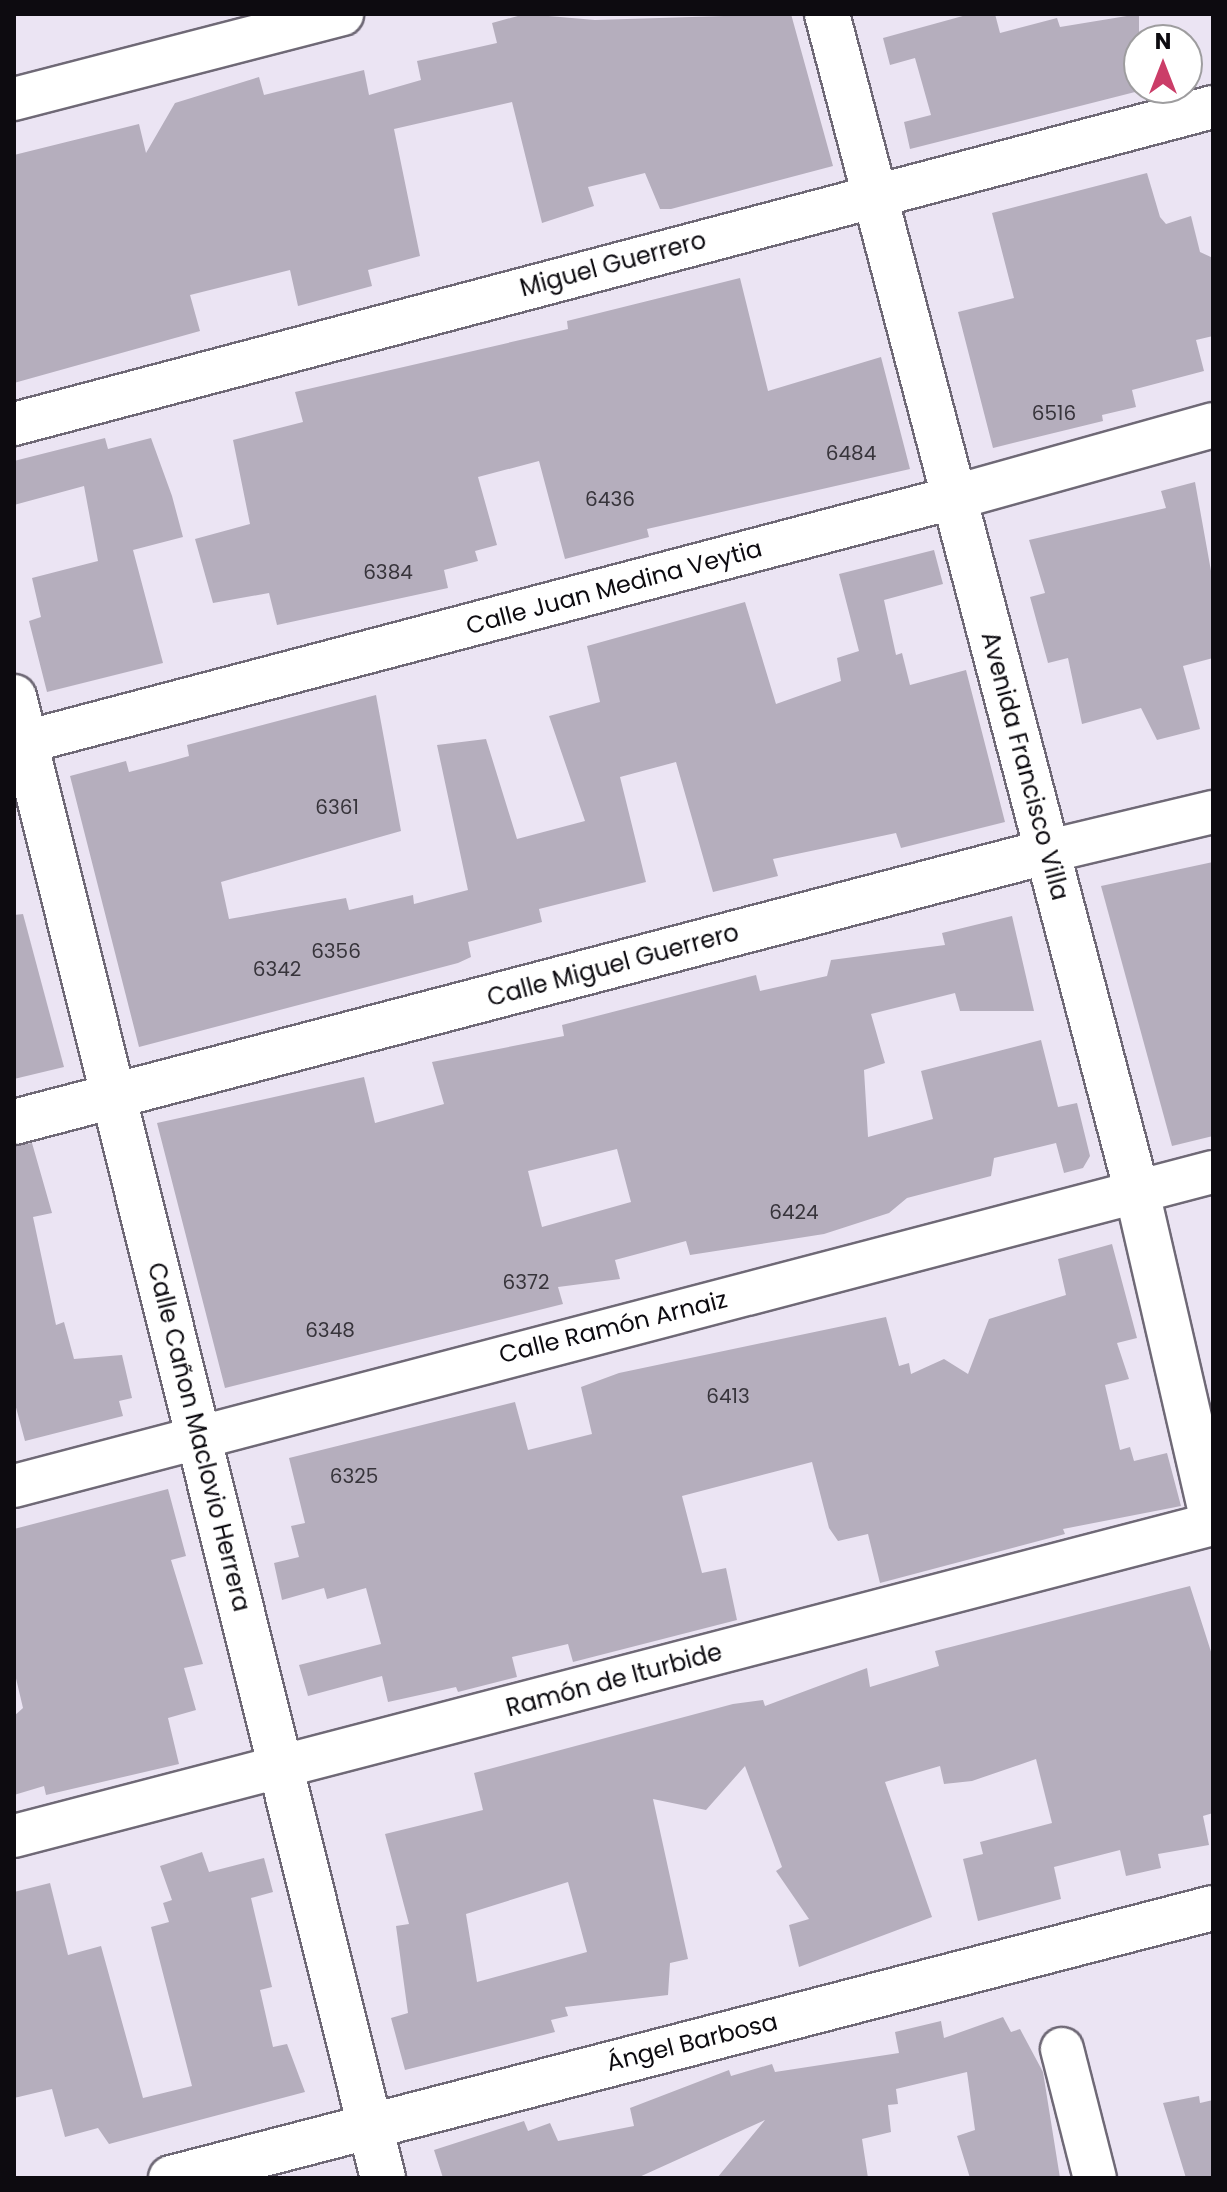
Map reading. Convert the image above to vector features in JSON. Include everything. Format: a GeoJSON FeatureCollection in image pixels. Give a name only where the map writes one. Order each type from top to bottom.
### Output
{"type":"FeatureCollection","features":[{"type":"Feature","properties":{"kind":"street"},"geometry":{"type":"LineString","coordinates":[[14,99],[342,14]]}},
{"type":"Feature","properties":{"kind":"street","name":"Avenida Francisco Villa"},"geometry":{"type":"LineString","coordinates":[[827,14],[871,196],[1049,851],[1137,1192],[1213,1523]]}},
{"type":"Feature","properties":{"kind":"street","name":"Miguel Guerrero"},"geometry":{"type":"LineString","coordinates":[[14,424],[1213,107]]}},
{"type":"Feature","properties":{"kind":"street","name":"Calle Juan Medina Veytia"},"geometry":{"type":"LineString","coordinates":[[20,743],[952,498],[1213,425]]}},
{"type":"Feature","properties":{"kind":"street","name":"Calle Cañon Maclovio Herrera"},"geometry":{"type":"LineString","coordinates":[[14,697],[20,743],[113,1095],[383,2178]]}},
{"type":"Feature","properties":{"kind":"street","name":"Calle Miguel Guerrero"},"geometry":{"type":"LineString","coordinates":[[14,1122],[1049,851],[1213,812]]}},
{"type":"Feature","properties":{"kind":"street","name":"Calle Ramón Arnaiz"},"geometry":{"type":"LineString","coordinates":[[14,1486],[198,1434],[1213,1172]]}},
{"type":"Feature","properties":{"kind":"street","name":"Ramón de Iturbide"},"geometry":{"type":"LineString","coordinates":[[14,1836],[1213,1523]]}},
{"type":"Feature","properties":{"kind":"street","name":"Ángel Barbosa"},"geometry":{"type":"LineString","coordinates":[[171,2178],[1213,1908]]}},
{"type":"Feature","properties":{"kind":"street"},"geometry":{"type":"LineString","coordinates":[[1062,2049],[1095,2178]]}},
{"type":"Feature","properties":{"kind":"building"},"geometry":{"type":"Polygon","coordinates":[[[525,14],[595,20],[791,14],[833,166],[671,209],[660,209],[645,173],[588,187],[594,206],[542,223],[512,102],[394,129],[420,256],[368,270],[372,286],[298,306],[290,270],[190,295],[200,331],[14,383],[14,155],[139,124],[146,153],[175,103],[259,77],[264,95],[364,70],[369,95],[421,80],[417,61],[497,43],[492,23],[525,14]]]}},
{"type":"Feature","properties":{"kind":"building"},"geometry":{"type":"Polygon","coordinates":[[[970,14],[995,14],[1000,33],[1057,18],[1060,27],[1139,14],[1139,24],[1123,24],[1123,95],[910,149],[904,122],[931,115],[915,58],[890,65],[883,38],[970,14]]]}},
{"type":"Feature","properties":{"kind":"building"},"geometry":{"type":"Polygon","coordinates":[[[1147,173],[1160,217],[1166,224],[1191,216],[1200,252],[1213,258],[1213,336],[1196,340],[1204,371],[1132,390],[1136,407],[1102,415],[1103,421],[993,448],[958,312],[1014,298],[992,213],[1147,173]]]}},
{"type":"Feature","properties":{"kind":"building"},"geometry":{"type":"Polygon","coordinates":[[[740,278],[768,391],[881,357],[910,469],[647,529],[649,537],[565,559],[539,461],[478,477],[497,545],[475,551],[478,561],[444,570],[448,588],[277,625],[269,593],[213,603],[195,539],[250,524],[233,440],[303,422],[295,392],[568,329],[567,321],[740,278]]]}},
{"type":"Feature","properties":{"kind":"building"},"geometry":{"type":"Polygon","coordinates":[[[105,438],[108,449],[151,438],[183,537],[133,550],[163,663],[47,692],[29,621],[41,617],[32,578],[98,561],[84,486],[14,505],[14,461],[105,438]]]}},
{"type":"Feature","properties":{"kind":"building"},"geometry":{"type":"Polygon","coordinates":[[[1195,482],[1213,582],[1213,658],[1183,666],[1200,729],[1157,740],[1141,708],[1082,724],[1068,658],[1048,663],[1030,597],[1045,593],[1029,540],[1166,508],[1161,491],[1195,482]]]}},
{"type":"Feature","properties":{"kind":"building"},"geometry":{"type":"Polygon","coordinates":[[[934,550],[943,584],[884,600],[896,655],[902,653],[910,685],[966,670],[1005,822],[901,848],[896,833],[773,859],[778,876],[713,892],[676,762],[620,777],[646,882],[539,909],[542,922],[468,942],[471,957],[458,963],[139,1047],[70,776],[126,761],[129,772],[164,763],[189,756],[187,745],[376,695],[401,831],[221,882],[229,919],[346,898],[349,910],[413,895],[414,904],[468,890],[437,745],[486,739],[517,839],[585,821],[549,716],[600,702],[587,646],[745,602],[776,704],[841,681],[837,658],[859,651],[839,574],[934,550]]]}},
{"type":"Feature","properties":{"kind":"building"},"geometry":{"type":"Polygon","coordinates":[[[1213,862],[1213,1136],[1172,1146],[1101,886],[1213,862]]]}},
{"type":"Feature","properties":{"kind":"building"},"geometry":{"type":"Polygon","coordinates":[[[23,914],[64,1067],[14,1079],[14,915],[23,914]]]}},
{"type":"Feature","properties":{"kind":"building"},"geometry":{"type":"Polygon","coordinates":[[[1012,916],[1034,1011],[960,1011],[955,993],[871,1014],[885,1063],[864,1070],[868,1137],[933,1119],[921,1071],[1041,1040],[1058,1107],[1077,1103],[1090,1156],[1083,1168],[1064,1173],[1056,1143],[994,1158],[991,1176],[907,1198],[889,1213],[824,1234],[690,1255],[686,1241],[615,1260],[620,1279],[558,1287],[563,1304],[225,1388],[157,1123],[364,1077],[375,1123],[444,1104],[432,1062],[564,1036],[562,1025],[756,975],[760,991],[827,976],[831,960],[945,945],[942,933],[1012,916]],[[617,1149],[528,1171],[542,1227],[631,1202],[617,1149]]]}},
{"type":"Feature","properties":{"kind":"building"},"geometry":{"type":"Polygon","coordinates":[[[32,1143],[52,1213],[33,1217],[56,1325],[64,1322],[74,1359],[122,1355],[132,1398],[119,1401],[123,1416],[25,1441],[14,1400],[14,1146],[32,1143]]]}},
{"type":"Feature","properties":{"kind":"building"},"geometry":{"type":"Polygon","coordinates":[[[1112,1244],[1137,1338],[1117,1343],[1129,1379],[1105,1385],[1120,1450],[1130,1447],[1134,1461],[1167,1453],[1181,1506],[1063,1529],[1065,1534],[880,1583],[868,1534],[838,1541],[829,1528],[812,1462],[682,1496],[702,1573],[726,1568],[737,1620],[573,1662],[568,1644],[512,1657],[517,1677],[458,1692],[456,1687],[388,1702],[382,1676],[308,1696],[299,1665],[381,1644],[366,1588],[327,1599],[324,1588],[282,1600],[274,1563],[299,1557],[291,1526],[305,1523],[289,1458],[515,1402],[528,1450],[592,1434],[581,1387],[619,1373],[886,1317],[899,1366],[909,1363],[911,1374],[944,1359],[968,1374],[989,1319],[1066,1295],[1058,1259],[1112,1244]]]}},
{"type":"Feature","properties":{"kind":"building"},"geometry":{"type":"Polygon","coordinates":[[[168,1489],[186,1556],[171,1560],[203,1664],[184,1668],[196,1710],[168,1718],[179,1764],[46,1795],[44,1786],[14,1795],[14,1716],[23,1708],[14,1670],[14,1529],[168,1489]]]}},
{"type":"Feature","properties":{"kind":"building"},"geometry":{"type":"Polygon","coordinates":[[[1190,1586],[1213,1658],[1213,1813],[1203,1816],[1209,1845],[1158,1854],[1161,1868],[1126,1876],[1120,1850],[1054,1867],[1061,1899],[978,1921],[963,1859],[983,1854],[980,1842],[1052,1823],[1036,1759],[972,1781],[944,1784],[940,1766],[885,1782],[932,1917],[799,1967],[789,1925],[809,1919],[776,1871],[782,1867],[745,1766],[706,1810],[653,1799],[688,1959],[670,1963],[668,1995],[565,2007],[568,2016],[551,2020],[555,2032],[405,2070],[391,2018],[408,2013],[396,1926],[409,1924],[385,1834],[483,1810],[474,1773],[733,1704],[763,1700],[765,1706],[867,1668],[870,1687],[939,1666],[935,1651],[1190,1586]],[[568,1882],[466,1914],[477,1982],[587,1952],[568,1882]]]}},
{"type":"Feature","properties":{"kind":"building"},"geometry":{"type":"Polygon","coordinates":[[[202,1852],[209,1872],[264,1858],[273,1892],[251,1898],[272,1987],[260,1990],[273,2047],[287,2044],[305,2092],[109,2144],[98,2128],[65,2137],[52,2089],[14,2098],[14,1892],[50,1883],[68,1955],[101,1946],[143,2098],[192,2086],[151,1927],[169,1922],[163,1903],[172,1900],[160,1866],[202,1852]]]}},
{"type":"Feature","properties":{"kind":"building"},"geometry":{"type":"Polygon","coordinates":[[[1003,2017],[1011,2032],[1020,2029],[1043,2072],[1060,2178],[970,2178],[957,2136],[975,2130],[967,2072],[896,2089],[898,2104],[888,2105],[891,2132],[862,2139],[868,2178],[717,2178],[765,2120],[637,2178],[443,2178],[434,2150],[524,2121],[528,2131],[550,2123],[558,2141],[634,2126],[630,2108],[729,2070],[731,2076],[772,2064],[775,2072],[899,2053],[895,2032],[941,2021],[944,2038],[1003,2017]]]}},
{"type":"Feature","properties":{"kind":"building"},"geometry":{"type":"Polygon","coordinates":[[[1199,2096],[1200,2103],[1213,2100],[1213,2178],[1186,2178],[1163,2103],[1199,2096]]]}}]}
